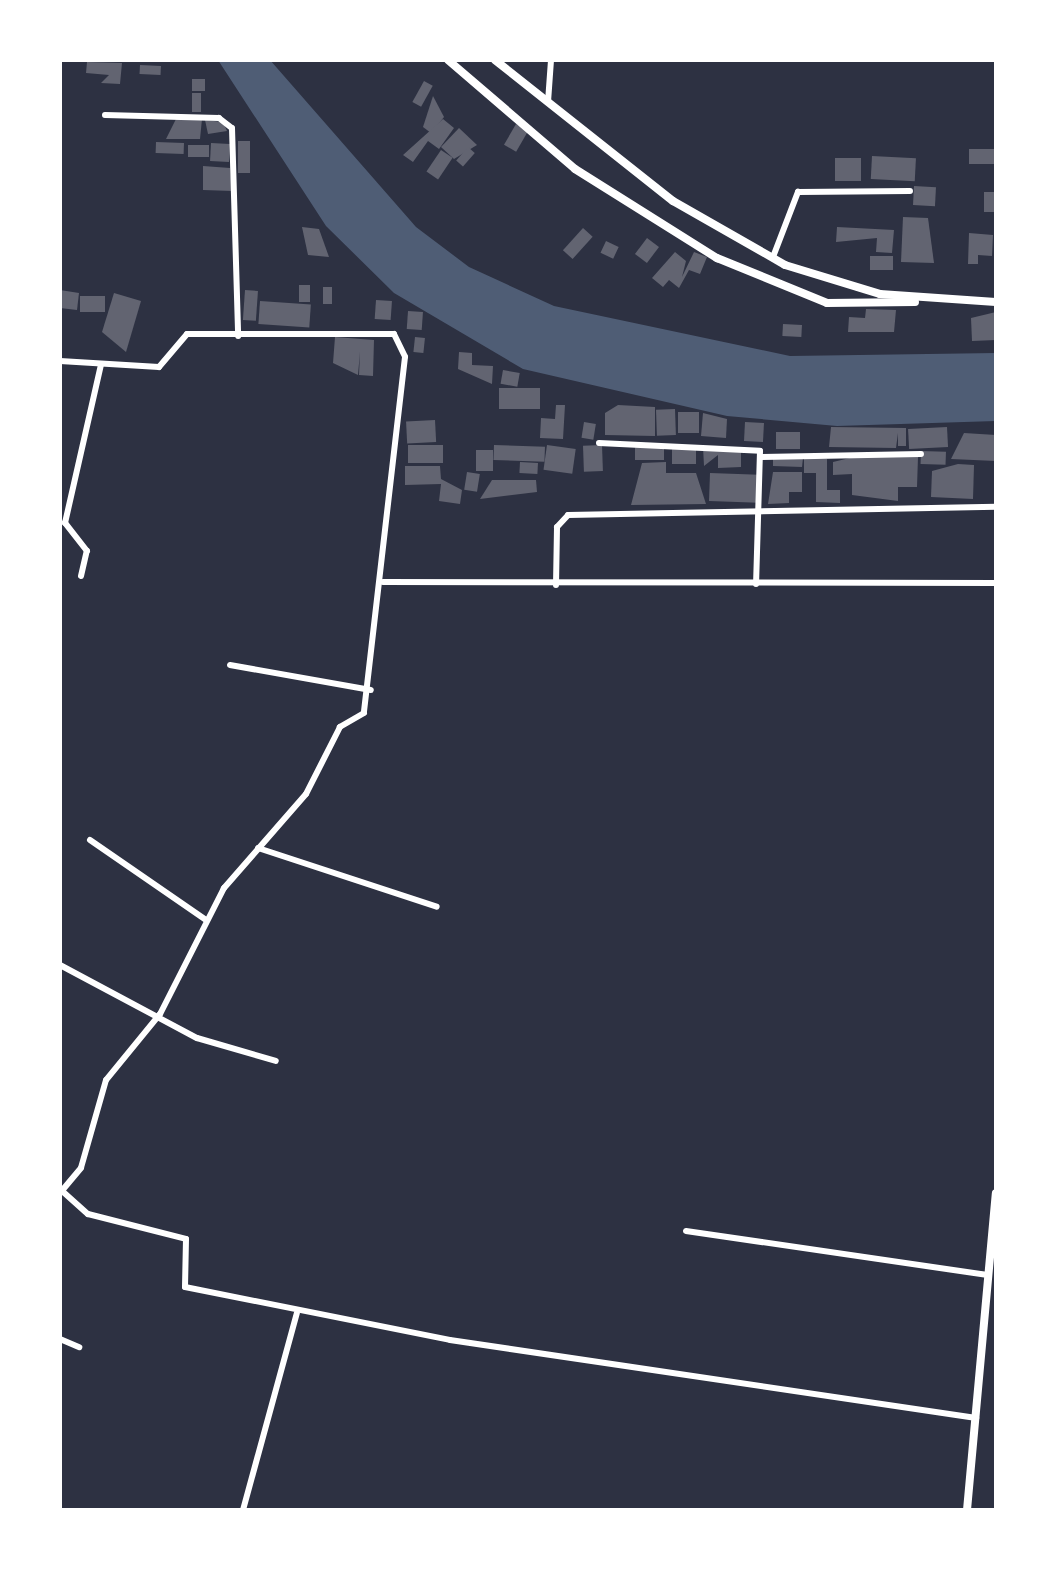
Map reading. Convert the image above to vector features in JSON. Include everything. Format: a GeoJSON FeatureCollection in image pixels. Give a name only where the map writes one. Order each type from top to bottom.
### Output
{"type":"FeatureCollection","features":[{"type":"Feature","properties":{"kind":"street"},"geometry":{"type":"LineString","coordinates":[[448,60],[575,169],[717,258],[826,303],[996,302]]}},
{"type":"Feature","properties":{"kind":"street"},"geometry":{"type":"LineString","coordinates":[[495,60],[673,201],[773,258],[919,301]]}},
{"type":"Feature","properties":{"kind":"street"},"geometry":{"type":"LineString","coordinates":[[548,104],[551,60]]}},
{"type":"Feature","properties":{"kind":"street"},"geometry":{"type":"LineString","coordinates":[[105,115],[219,118],[232,128],[238,336]]}},
{"type":"Feature","properties":{"kind":"street"},"geometry":{"type":"LineString","coordinates":[[773,258],[798,192],[910,190]]}},
{"type":"Feature","properties":{"kind":"street"},"geometry":{"type":"LineString","coordinates":[[60,360],[158,367],[179,336],[401,338],[383,582],[371,690],[364,712],[334,735],[306,794],[258,848],[206,920],[160,1014],[106,1080],[81,1168],[61,1191],[88,1214],[186,1239],[183,1286],[297,1313],[976,1418]]}},
{"type":"Feature","properties":{"kind":"street"},"geometry":{"type":"LineString","coordinates":[[81,576],[87,551],[63,512],[101,364]]}},
{"type":"Feature","properties":{"kind":"street"},"geometry":{"type":"LineString","coordinates":[[599,443],[748,446],[762,457],[921,454]]}},
{"type":"Feature","properties":{"kind":"street"},"geometry":{"type":"LineString","coordinates":[[756,584],[762,457]]}},
{"type":"Feature","properties":{"kind":"street"},"geometry":{"type":"LineString","coordinates":[[556,585],[557,527],[568,515],[996,507]]}},
{"type":"Feature","properties":{"kind":"street"},"geometry":{"type":"LineString","coordinates":[[383,582],[996,583]]}},
{"type":"Feature","properties":{"kind":"street"},"geometry":{"type":"LineString","coordinates":[[230,665],[371,690]]}},
{"type":"Feature","properties":{"kind":"street"},"geometry":{"type":"LineString","coordinates":[[90,840],[206,920]]}},
{"type":"Feature","properties":{"kind":"street"},"geometry":{"type":"LineString","coordinates":[[258,848],[437,907]]}},
{"type":"Feature","properties":{"kind":"street"},"geometry":{"type":"LineString","coordinates":[[60,966],[160,1014],[197,1038],[276,1061]]}},
{"type":"Feature","properties":{"kind":"street"},"geometry":{"type":"LineString","coordinates":[[967,1510],[996,1193]]}},
{"type":"Feature","properties":{"kind":"street"},"geometry":{"type":"LineString","coordinates":[[686,1230],[988,1276]]}},
{"type":"Feature","properties":{"kind":"street"},"geometry":{"type":"LineString","coordinates":[[242,1510],[297,1313]]}},
{"type":"Feature","properties":{"kind":"street"},"geometry":{"type":"LineString","coordinates":[[60,1339],[79,1348]]}},
{"type":"Feature","properties":{"kind":"water"},"geometry":{"type":"Polygon","coordinates":[[[218,60],[270,60],[416,227],[469,267],[554,306],[790,356],[996,353],[996,421],[837,426],[727,416],[523,369],[394,293],[326,226],[218,60]]]}},
{"type":"Feature","properties":{"kind":"building"},"geometry":{"type":"Polygon","coordinates":[[[87,62],[122,63],[120,84],[101,83],[109,75],[86,73],[87,62]]]}},
{"type":"Feature","properties":{"kind":"building"},"geometry":{"type":"Polygon","coordinates":[[[140,65],[161,66],[161,75],[140,74],[140,65]]]}},
{"type":"Feature","properties":{"kind":"building"},"geometry":{"type":"Polygon","coordinates":[[[192,79],[205,79],[205,91],[192,91],[192,79]]]}},
{"type":"Feature","properties":{"kind":"building"},"geometry":{"type":"Polygon","coordinates":[[[424,81],[433,86],[421,107],[412,102],[424,81]]]}},
{"type":"Feature","properties":{"kind":"building"},"geometry":{"type":"Polygon","coordinates":[[[192,93],[201,93],[201,112],[192,112],[192,93]]]}},
{"type":"Feature","properties":{"kind":"building"},"geometry":{"type":"Polygon","coordinates":[[[433,96],[444,117],[431,133],[423,127],[433,96]]]}},
{"type":"Feature","properties":{"kind":"building"},"geometry":{"type":"Polygon","coordinates":[[[177,117],[202,119],[200,139],[166,139],[177,117]]]}},
{"type":"Feature","properties":{"kind":"building"},"geometry":{"type":"Polygon","coordinates":[[[443,119],[454,128],[439,149],[428,141],[413,162],[403,155],[443,119]]]}},
{"type":"Feature","properties":{"kind":"building"},"geometry":{"type":"Polygon","coordinates":[[[205,120],[223,122],[227,131],[208,134],[205,120]]]}},
{"type":"Feature","properties":{"kind":"building"},"geometry":{"type":"Polygon","coordinates":[[[516,124],[528,131],[516,152],[504,145],[516,124]]]}},
{"type":"Feature","properties":{"kind":"building"},"geometry":{"type":"Polygon","coordinates":[[[459,128],[477,145],[454,159],[441,147],[459,128]]]}},
{"type":"Feature","properties":{"kind":"building"},"geometry":{"type":"Polygon","coordinates":[[[238,141],[250,141],[250,173],[238,173],[238,141]]]}},
{"type":"Feature","properties":{"kind":"building"},"geometry":{"type":"Polygon","coordinates":[[[156,142],[184,143],[184,154],[156,153],[156,142]]]}},
{"type":"Feature","properties":{"kind":"building"},"geometry":{"type":"Polygon","coordinates":[[[211,143],[230,144],[229,162],[210,161],[211,143]]]}},
{"type":"Feature","properties":{"kind":"building"},"geometry":{"type":"Polygon","coordinates":[[[188,145],[209,145],[209,157],[188,157],[188,145]]]}},
{"type":"Feature","properties":{"kind":"building"},"geometry":{"type":"Polygon","coordinates":[[[468,147],[475,153],[463,166],[456,161],[468,147]]]}},
{"type":"Feature","properties":{"kind":"building"},"geometry":{"type":"Polygon","coordinates":[[[969,149],[996,149],[996,164],[969,164],[969,149]]]}},
{"type":"Feature","properties":{"kind":"building"},"geometry":{"type":"Polygon","coordinates":[[[441,150],[453,158],[438,179],[426,172],[441,150]]]}},
{"type":"Feature","properties":{"kind":"building"},"geometry":{"type":"Polygon","coordinates":[[[872,156],[916,158],[915,181],[871,179],[872,156]]]}},
{"type":"Feature","properties":{"kind":"building"},"geometry":{"type":"Polygon","coordinates":[[[835,158],[861,158],[861,181],[835,181],[835,158]]]}},
{"type":"Feature","properties":{"kind":"building"},"geometry":{"type":"Polygon","coordinates":[[[203,166],[230,168],[232,191],[203,190],[203,166]]]}},
{"type":"Feature","properties":{"kind":"building"},"geometry":{"type":"Polygon","coordinates":[[[914,186],[936,187],[935,206],[913,205],[914,186]]]}},
{"type":"Feature","properties":{"kind":"building"},"geometry":{"type":"Polygon","coordinates":[[[984,192],[996,192],[996,212],[984,212],[984,192]]]}},
{"type":"Feature","properties":{"kind":"building"},"geometry":{"type":"Polygon","coordinates":[[[903,217],[928,218],[934,263],[901,262],[903,217]]]}},
{"type":"Feature","properties":{"kind":"building"},"geometry":{"type":"Polygon","coordinates":[[[302,227],[319,229],[329,257],[308,255],[302,227]]]}},
{"type":"Feature","properties":{"kind":"building"},"geometry":{"type":"Polygon","coordinates":[[[837,227],[894,230],[892,253],[876,252],[877,238],[836,242],[837,227]]]}},
{"type":"Feature","properties":{"kind":"building"},"geometry":{"type":"Polygon","coordinates":[[[583,228],[593,237],[573,259],[563,250],[583,228]]]}},
{"type":"Feature","properties":{"kind":"building"},"geometry":{"type":"Polygon","coordinates":[[[969,233],[993,235],[992,256],[978,255],[978,264],[968,264],[969,233]]]}},
{"type":"Feature","properties":{"kind":"building"},"geometry":{"type":"Polygon","coordinates":[[[647,238],[659,247],[647,263],[635,254],[647,238]]]}},
{"type":"Feature","properties":{"kind":"building"},"geometry":{"type":"Polygon","coordinates":[[[606,241],[619,247],[613,259],[601,253],[606,241]]]}},
{"type":"Feature","properties":{"kind":"building"},"geometry":{"type":"Polygon","coordinates":[[[675,252],[686,261],[682,277],[694,252],[707,257],[700,274],[689,270],[679,288],[669,280],[663,287],[652,278],[675,252]]]}},
{"type":"Feature","properties":{"kind":"building"},"geometry":{"type":"Polygon","coordinates":[[[870,256],[893,256],[893,270],[870,270],[870,256]]]}},
{"type":"Feature","properties":{"kind":"building"},"geometry":{"type":"Polygon","coordinates":[[[299,285],[310,285],[310,302],[299,302],[299,285]]]}},
{"type":"Feature","properties":{"kind":"building"},"geometry":{"type":"Polygon","coordinates":[[[323,287],[332,287],[332,304],[323,304],[323,287]]]}},
{"type":"Feature","properties":{"kind":"building"},"geometry":{"type":"Polygon","coordinates":[[[60,290],[79,293],[77,310],[60,308],[60,290]]]}},
{"type":"Feature","properties":{"kind":"building"},"geometry":{"type":"Polygon","coordinates":[[[245,290],[258,291],[256,321],[243,320],[245,290]]]}},
{"type":"Feature","properties":{"kind":"building"},"geometry":{"type":"Polygon","coordinates":[[[114,293],[141,301],[126,352],[102,332],[114,293]]]}},
{"type":"Feature","properties":{"kind":"building"},"geometry":{"type":"Polygon","coordinates":[[[80,296],[105,296],[105,312],[80,312],[80,296]]]}},
{"type":"Feature","properties":{"kind":"building"},"geometry":{"type":"Polygon","coordinates":[[[376,300],[392,301],[391,320],[375,319],[376,300]]]}},
{"type":"Feature","properties":{"kind":"building"},"geometry":{"type":"Polygon","coordinates":[[[260,301],[311,305],[309,328],[258,324],[260,301]]]}},
{"type":"Feature","properties":{"kind":"building"},"geometry":{"type":"Polygon","coordinates":[[[866,309],[896,310],[894,332],[848,332],[849,317],[865,318],[866,309]]]}},
{"type":"Feature","properties":{"kind":"building"},"geometry":{"type":"Polygon","coordinates":[[[408,311],[423,312],[422,330],[407,329],[408,311]]]}},
{"type":"Feature","properties":{"kind":"building"},"geometry":{"type":"Polygon","coordinates":[[[996,312],[996,340],[972,341],[971,318],[996,312]]]}},
{"type":"Feature","properties":{"kind":"building"},"geometry":{"type":"Polygon","coordinates":[[[783,324],[802,325],[801,337],[782,336],[783,324]]]}},
{"type":"Feature","properties":{"kind":"building"},"geometry":{"type":"Polygon","coordinates":[[[335,337],[374,340],[373,376],[359,375],[360,352],[358,375],[333,363],[335,337]]]}},
{"type":"Feature","properties":{"kind":"building"},"geometry":{"type":"Polygon","coordinates":[[[415,337],[425,338],[423,353],[413,352],[415,337]]]}},
{"type":"Feature","properties":{"kind":"building"},"geometry":{"type":"Polygon","coordinates":[[[459,352],[472,353],[472,365],[493,366],[492,384],[458,369],[459,352]]]}},
{"type":"Feature","properties":{"kind":"building"},"geometry":{"type":"Polygon","coordinates":[[[503,370],[520,373],[517,387],[501,384],[503,370]]]}},
{"type":"Feature","properties":{"kind":"building"},"geometry":{"type":"Polygon","coordinates":[[[499,388],[540,388],[540,409],[499,409],[499,388]]]}},
{"type":"Feature","properties":{"kind":"building"},"geometry":{"type":"Polygon","coordinates":[[[556,405],[565,405],[563,439],[540,438],[541,418],[555,419],[556,405]]]}},
{"type":"Feature","properties":{"kind":"building"},"geometry":{"type":"Polygon","coordinates":[[[618,405],[655,407],[655,436],[605,435],[605,413],[618,405]]]}},
{"type":"Feature","properties":{"kind":"building"},"geometry":{"type":"Polygon","coordinates":[[[675,409],[676,435],[657,436],[656,410],[675,409]]]}},
{"type":"Feature","properties":{"kind":"building"},"geometry":{"type":"Polygon","coordinates":[[[678,412],[699,412],[699,433],[678,433],[678,412]]]}},
{"type":"Feature","properties":{"kind":"building"},"geometry":{"type":"Polygon","coordinates":[[[703,413],[727,419],[726,438],[701,436],[703,413]]]}},
{"type":"Feature","properties":{"kind":"building"},"geometry":{"type":"Polygon","coordinates":[[[435,420],[436,442],[407,443],[406,422],[435,420]]]}},
{"type":"Feature","properties":{"kind":"building"},"geometry":{"type":"Polygon","coordinates":[[[584,422],[596,424],[593,440],[581,438],[584,422]]]}},
{"type":"Feature","properties":{"kind":"building"},"geometry":{"type":"Polygon","coordinates":[[[745,422],[764,423],[763,442],[744,441],[745,422]]]}},
{"type":"Feature","properties":{"kind":"building"},"geometry":{"type":"Polygon","coordinates":[[[831,427],[906,428],[906,446],[898,446],[898,433],[896,448],[829,447],[831,427]]]}},
{"type":"Feature","properties":{"kind":"building"},"geometry":{"type":"Polygon","coordinates":[[[947,427],[948,447],[909,449],[908,429],[947,427]]]}},
{"type":"Feature","properties":{"kind":"building"},"geometry":{"type":"Polygon","coordinates":[[[776,432],[800,432],[800,449],[776,449],[776,432]]]}},
{"type":"Feature","properties":{"kind":"building"},"geometry":{"type":"Polygon","coordinates":[[[964,433],[996,435],[996,461],[951,459],[964,433]]]}},
{"type":"Feature","properties":{"kind":"building"},"geometry":{"type":"Polygon","coordinates":[[[408,445],[443,445],[443,463],[408,463],[408,445]]]}},
{"type":"Feature","properties":{"kind":"building"},"geometry":{"type":"Polygon","coordinates":[[[494,445],[545,447],[544,462],[493,460],[494,445]]]}},
{"type":"Feature","properties":{"kind":"building"},"geometry":{"type":"Polygon","coordinates":[[[547,445],[576,449],[572,474],[544,470],[547,445]]]}},
{"type":"Feature","properties":{"kind":"building"},"geometry":{"type":"Polygon","coordinates":[[[602,445],[603,471],[584,472],[583,446],[602,445]]]}},
{"type":"Feature","properties":{"kind":"building"},"geometry":{"type":"Polygon","coordinates":[[[635,445],[664,445],[664,460],[635,460],[635,445]]]}},
{"type":"Feature","properties":{"kind":"building"},"geometry":{"type":"Polygon","coordinates":[[[672,446],[696,446],[696,464],[672,464],[672,446]]]}},
{"type":"Feature","properties":{"kind":"building"},"geometry":{"type":"Polygon","coordinates":[[[703,447],[741,448],[741,467],[718,468],[718,455],[704,466],[703,447]]]}},
{"type":"Feature","properties":{"kind":"building"},"geometry":{"type":"Polygon","coordinates":[[[476,450],[493,450],[493,471],[476,471],[476,450]]]}},
{"type":"Feature","properties":{"kind":"building"},"geometry":{"type":"Polygon","coordinates":[[[921,451],[946,452],[946,465],[921,464],[921,451]]]}},
{"type":"Feature","properties":{"kind":"building"},"geometry":{"type":"Polygon","coordinates":[[[854,457],[918,457],[917,487],[898,487],[898,501],[852,495],[852,474],[833,475],[833,462],[854,457]]]}},
{"type":"Feature","properties":{"kind":"building"},"geometry":{"type":"Polygon","coordinates":[[[803,458],[802,467],[773,466],[773,459],[803,458]]]}},
{"type":"Feature","properties":{"kind":"building"},"geometry":{"type":"Polygon","coordinates":[[[804,458],[827,459],[827,490],[840,490],[840,503],[816,502],[816,473],[804,473],[804,458]]]}},
{"type":"Feature","properties":{"kind":"building"},"geometry":{"type":"Polygon","coordinates":[[[520,462],[538,463],[537,474],[519,473],[520,462]]]}},
{"type":"Feature","properties":{"kind":"building"},"geometry":{"type":"Polygon","coordinates":[[[666,462],[666,473],[696,473],[706,504],[631,505],[642,463],[666,462]]]}},
{"type":"Feature","properties":{"kind":"building"},"geometry":{"type":"Polygon","coordinates":[[[958,464],[974,465],[973,499],[931,497],[932,471],[958,464]]]}},
{"type":"Feature","properties":{"kind":"building"},"geometry":{"type":"Polygon","coordinates":[[[405,466],[440,466],[441,479],[462,490],[460,504],[439,501],[441,484],[405,485],[405,466]]]}},
{"type":"Feature","properties":{"kind":"building"},"geometry":{"type":"Polygon","coordinates":[[[467,472],[480,474],[477,492],[464,490],[467,472]]]}},
{"type":"Feature","properties":{"kind":"building"},"geometry":{"type":"Polygon","coordinates":[[[773,472],[802,472],[802,492],[789,492],[789,503],[768,504],[773,472]]]}},
{"type":"Feature","properties":{"kind":"building"},"geometry":{"type":"Polygon","coordinates":[[[710,473],[759,475],[758,503],[709,501],[710,473]]]}},
{"type":"Feature","properties":{"kind":"building"},"geometry":{"type":"Polygon","coordinates":[[[492,480],[536,480],[537,492],[480,499],[492,480]]]}}]}
